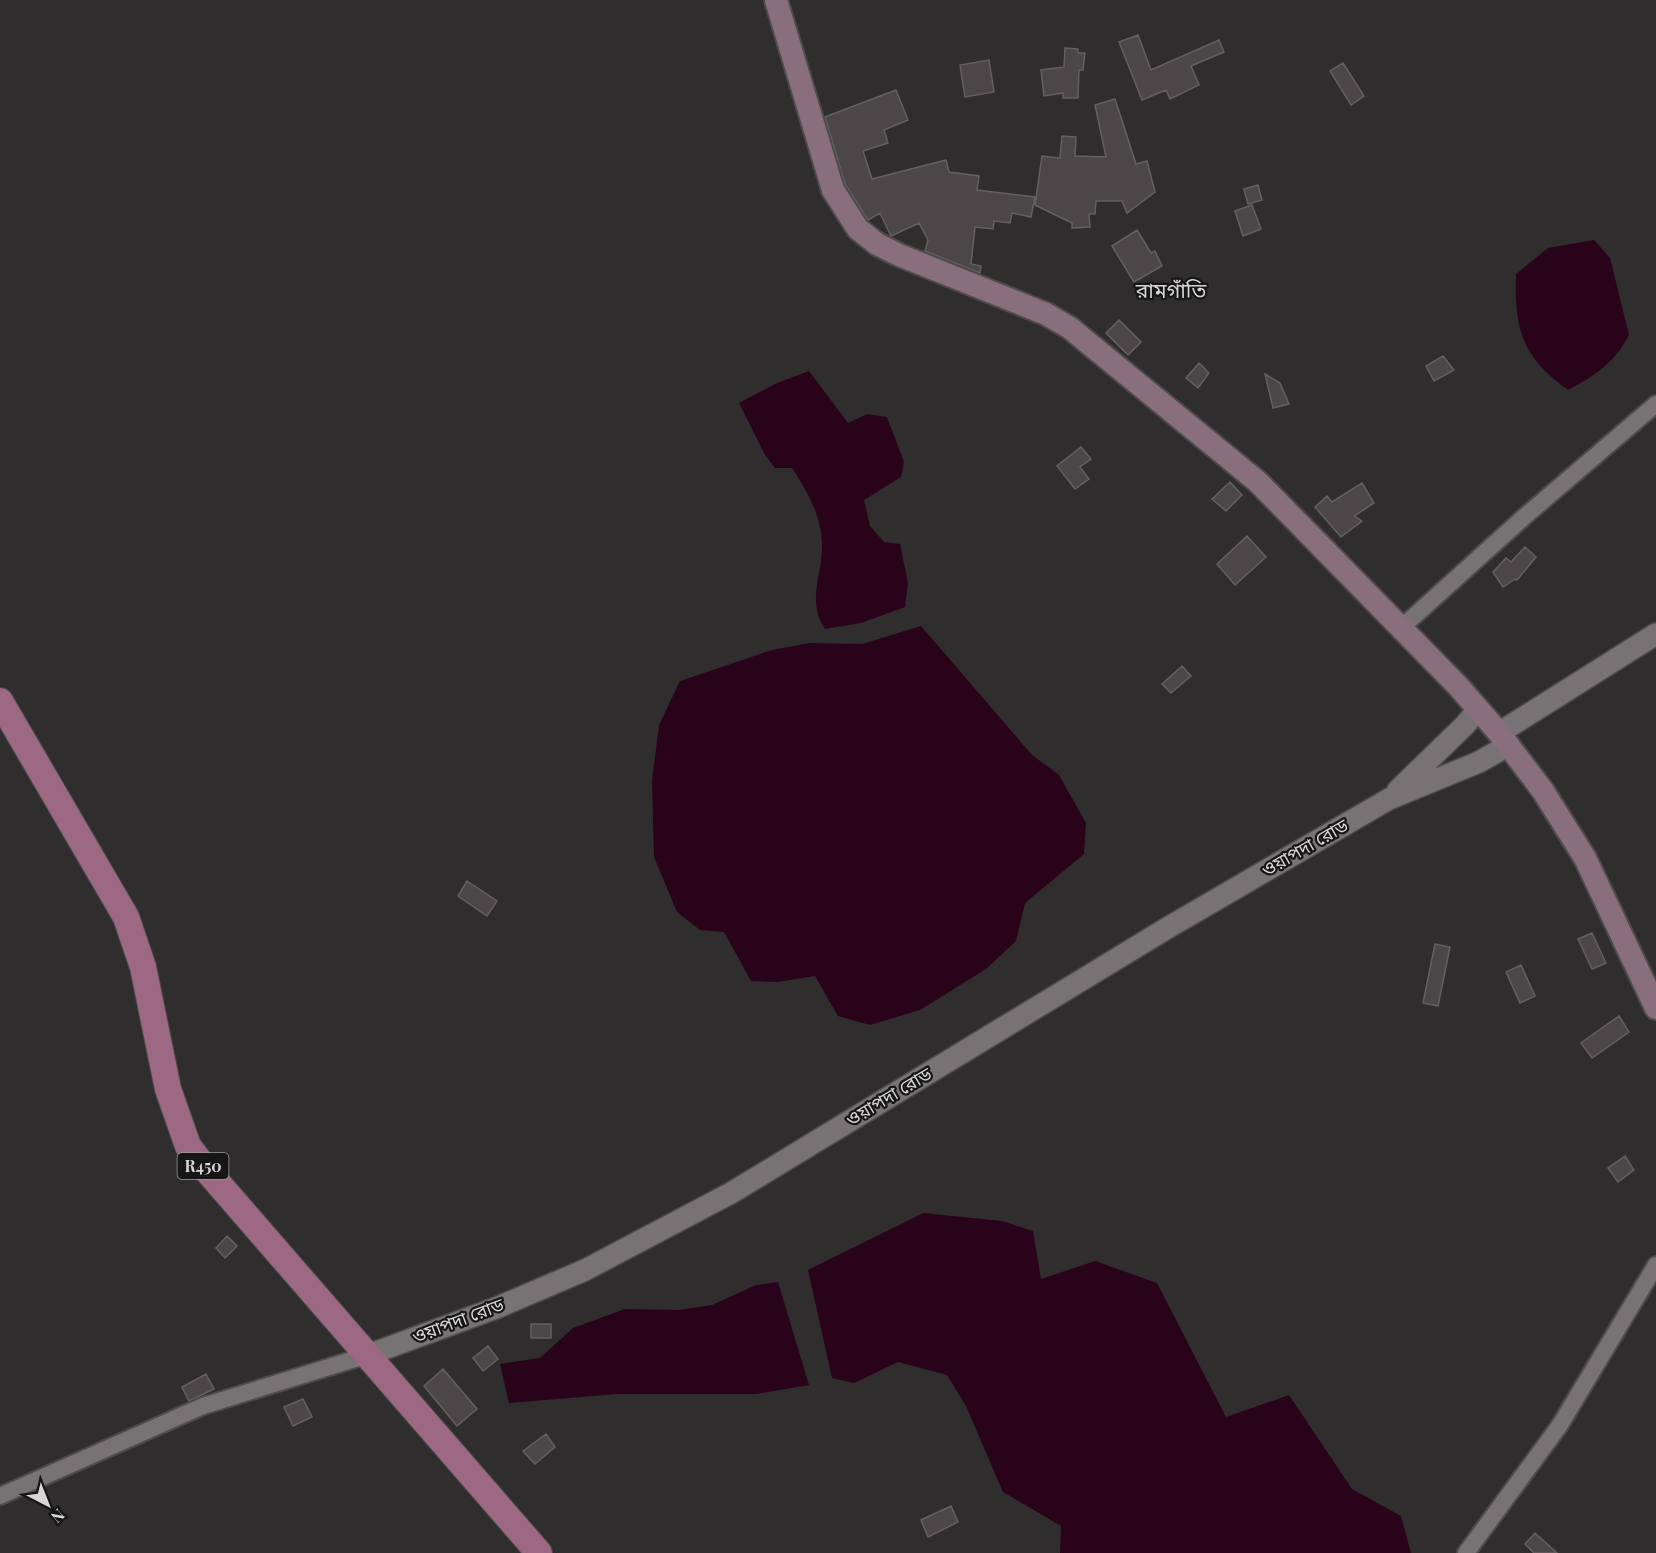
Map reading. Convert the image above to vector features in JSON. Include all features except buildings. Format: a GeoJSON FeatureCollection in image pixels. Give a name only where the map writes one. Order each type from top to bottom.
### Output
{"type":"FeatureCollection","features":[{"type":"Feature","properties":{"kind":"main road"},"geometry":{"type":"LineString","coordinates":[[776,0],[833,190],[858,229],[877,244],[899,255],[1046,314],[1070,328],[1258,482],[1478,709],[1544,790],[1585,858],[1656,1008]]}},
{"type":"Feature","properties":{"kind":"main road","name":"R450"},"geometry":{"type":"LineString","coordinates":[[0,701],[126,917],[143,966],[168,1089],[188,1146],[539,1553]]}},
{"type":"Feature","properties":{"kind":"street"},"geometry":{"type":"LineString","coordinates":[[1401,628],[1524,517],[1656,404]]}},
{"type":"Feature","properties":{"kind":"street","name":"ওয়াপদা রোড"},"geometry":{"type":"LineString","coordinates":[[368,1355],[496,1308],[585,1270],[731,1193],[1168,927],[1389,799],[1479,762],[1504,739],[1656,634]]}},
{"type":"Feature","properties":{"kind":"street","name":"ওয়াপদা রোড"},"geometry":{"type":"LineString","coordinates":[[1389,799],[1465,725],[1478,709]]}},
{"type":"Feature","properties":{"kind":"street"},"geometry":{"type":"LineString","coordinates":[[1466,1553],[1560,1425],[1656,1265]]}},
{"type":"Feature","properties":{"kind":"street"},"geometry":{"type":"LineString","coordinates":[[0,1496],[203,1406],[368,1355]]}},
{"type":"Feature","properties":{"kind":"shaded area"},"geometry":{"type":"Polygon","coordinates":[[[1594,240],[1610,258],[1629,335],[1611,361],[1568,390],[1540,366],[1524,340],[1517,311],[1516,274],[1548,248],[1594,240]]]}},
{"type":"Feature","properties":{"kind":"shaded area"},"geometry":{"type":"Polygon","coordinates":[[[809,371],[848,423],[867,414],[887,417],[904,462],[901,477],[864,500],[870,526],[884,542],[900,544],[908,583],[905,607],[861,623],[825,629],[817,609],[816,599],[822,538],[813,506],[792,468],[775,468],[765,455],[739,403],[777,383],[809,371]]]}},
{"type":"Feature","properties":{"kind":"shaded area"},"geometry":{"type":"Polygon","coordinates":[[[921,626],[1032,755],[1059,775],[1086,823],[1084,854],[1025,903],[1016,941],[986,969],[920,1010],[870,1025],[838,1016],[815,976],[778,982],[751,981],[724,932],[700,930],[677,912],[654,857],[652,781],[659,725],[680,681],[772,650],[810,643],[862,644],[921,626]]]}},
{"type":"Feature","properties":{"kind":"shaded area"},"geometry":{"type":"Polygon","coordinates":[[[923,1213],[1002,1221],[1033,1231],[1041,1279],[1095,1261],[1157,1283],[1226,1417],[1289,1395],[1352,1489],[1401,1516],[1411,1553],[1060,1553],[1061,1526],[1003,1492],[966,1406],[947,1375],[898,1362],[854,1383],[832,1378],[808,1270],[923,1213]]]}},
{"type":"Feature","properties":{"kind":"shaded area"},"geometry":{"type":"Polygon","coordinates":[[[778,1282],[809,1385],[756,1394],[618,1394],[509,1403],[500,1364],[540,1358],[573,1328],[625,1309],[679,1310],[712,1305],[756,1285],[778,1282]]]}},
{"type":"Feature","properties":{"kind":"district","name":"রামগাঁতি"},"geometry":{"type":"Point","coordinates":[1171,291]}}]}
